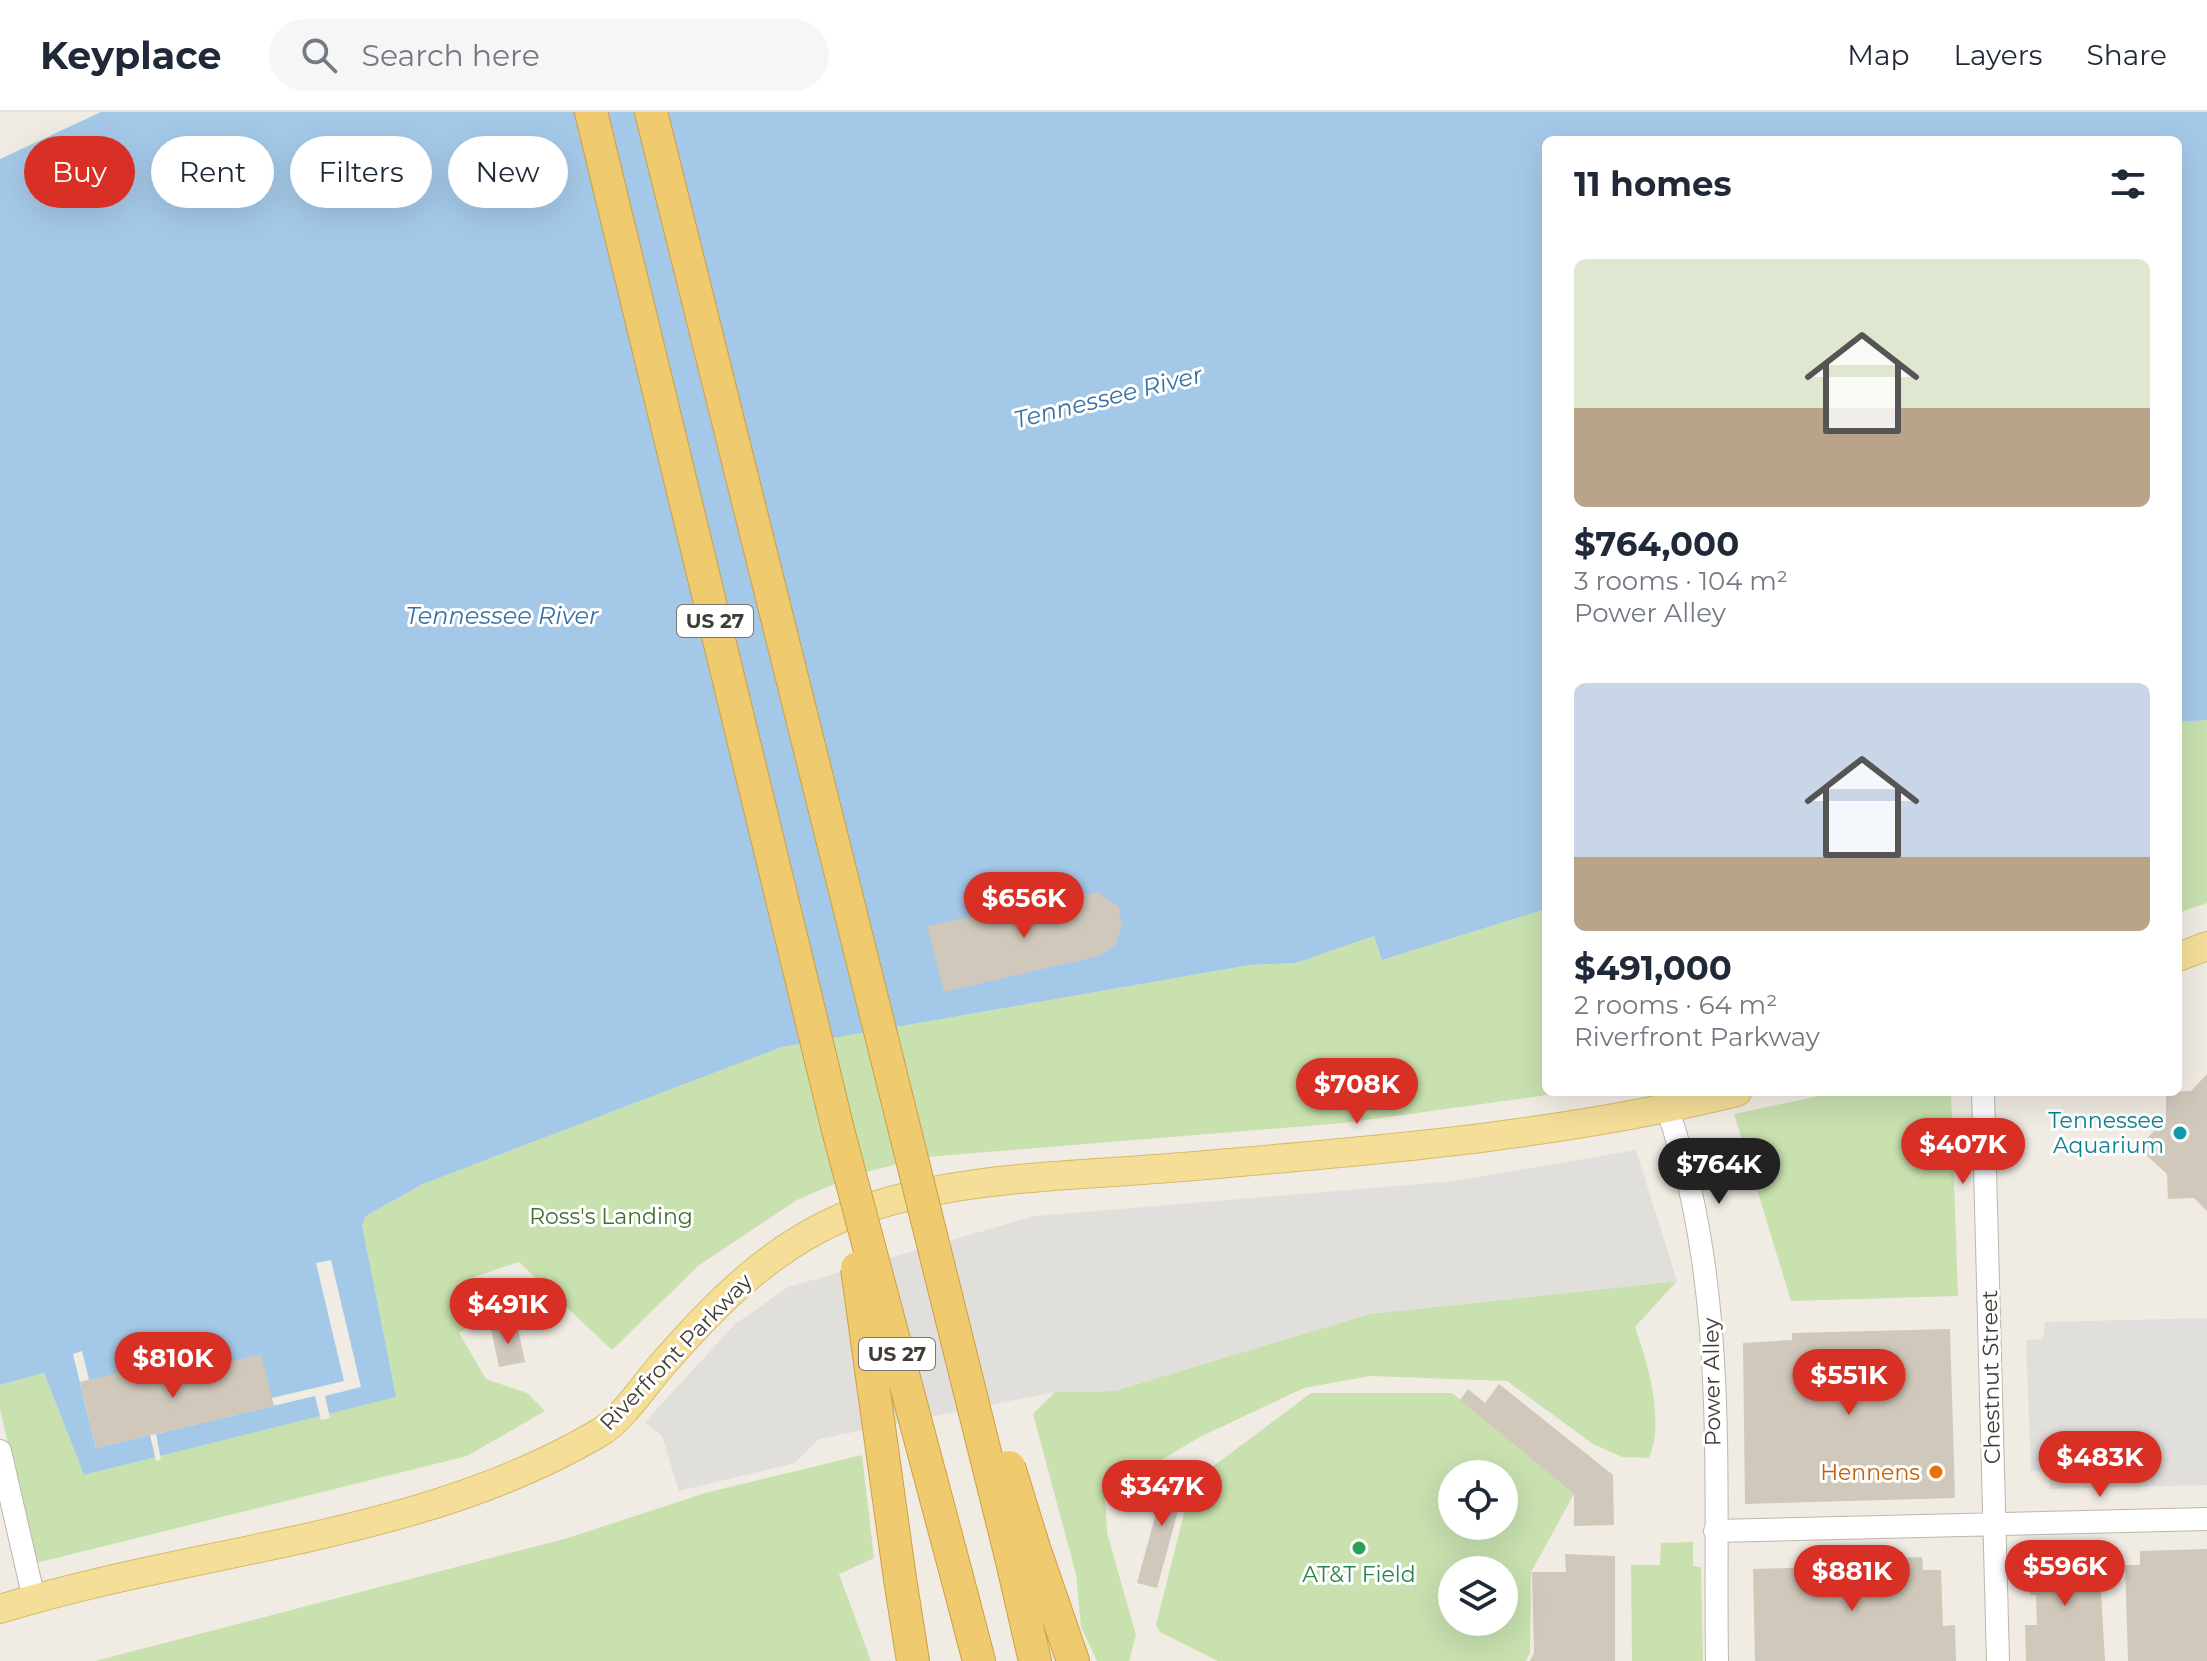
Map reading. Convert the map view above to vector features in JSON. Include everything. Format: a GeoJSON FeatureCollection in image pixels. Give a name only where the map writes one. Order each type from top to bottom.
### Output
{"type":"FeatureCollection","features":[{"type":"Feature","properties":{"kind":"highway","name":"US 27"},"geometry":{"type":"LineString","coordinates":[[591,112],[838,1130],[979,1661]]}},
{"type":"Feature","properties":{"kind":"highway","name":"US 27"},"geometry":{"type":"LineString","coordinates":[[651,112],[901,1115],[1023,1553]]}},
{"type":"Feature","properties":{"kind":"highway"},"geometry":{"type":"LineString","coordinates":[[663,112],[685,250]]}},
{"type":"Feature","properties":{"kind":"highway"},"geometry":{"type":"LineString","coordinates":[[838,1130],[913,1661]]}},
{"type":"Feature","properties":{"kind":"highway"},"geometry":{"type":"LineString","coordinates":[[1023,1553],[1035,1661]]}},
{"type":"Feature","properties":{"kind":"highway"},"geometry":{"type":"LineString","coordinates":[[1023,1553],[1073,1661]]}},
{"type":"Feature","properties":{"kind":"main road"},"geometry":{"type":"LineString","coordinates":[[2182,955],[2207,946]]}},
{"type":"Feature","properties":{"kind":"main road","name":"Riverfront Parkway"},"geometry":{"type":"LineString","coordinates":[[0,1609],[450,1501],[523,1474],[605,1430],[712,1307],[756,1268],[805,1235],[867,1208],[953,1187],[1355,1152],[1667,1108],[1720,1096]]}},
{"type":"Feature","properties":{"kind":"street","name":"Chestnut Street"},"geometry":{"type":"LineString","coordinates":[[1983,1096],[1998,1661]]}},
{"type":"Feature","properties":{"kind":"street","name":"Power Alley"},"geometry":{"type":"LineString","coordinates":[[1667,1108],[1688,1176],[1709,1292],[1717,1661]]}},
{"type":"Feature","properties":{"kind":"street"},"geometry":{"type":"LineString","coordinates":[[0,1451],[34,1599]]}},
{"type":"Feature","properties":{"kind":"street"},"geometry":{"type":"LineString","coordinates":[[1715,1531],[2207,1519]]}},
{"type":"Feature","properties":{"kind":"green space"},"geometry":{"type":"Polygon","coordinates":[[[2207,720],[2207,903],[2182,912],[2182,722],[2207,720]]]}},
{"type":"Feature","properties":{"kind":"green space","name":"Ross's Landing"},"geometry":{"type":"Polygon","coordinates":[[[1542,910],[1542,1096],[1344,1123],[926,1157],[858,1174],[797,1200],[698,1266],[612,1350],[519,1262],[474,1277],[485,1316],[459,1333],[486,1379],[527,1393],[545,1411],[467,1456],[36,1563],[0,1409],[0,1385],[44,1373],[84,1475],[395,1397],[362,1225],[366,1216],[423,1184],[782,1047],[1250,965],[1296,963],[1374,936],[1382,960],[1542,910]]]}},
{"type":"Feature","properties":{"kind":"green space"},"geometry":{"type":"Polygon","coordinates":[[[1819,1096],[1951,1096],[1958,1296],[1791,1301],[1734,1114],[1819,1096]]]}},
{"type":"Feature","properties":{"kind":"green space"},"geometry":{"type":"Polygon","coordinates":[[[1677,1281],[1635,1327],[1655,1410],[1654,1443],[1649,1458],[1622,1457],[1593,1444],[1507,1381],[1370,1376],[1304,1388],[1200,1437],[1105,1493],[1107,1533],[1136,1635],[1129,1661],[1097,1661],[1081,1627],[1076,1574],[1033,1414],[1055,1392],[1114,1391],[1369,1314],[1677,1281]]]}},
{"type":"Feature","properties":{"kind":"green space","name":"AT&T Field"},"geometry":{"type":"Polygon","coordinates":[[[1311,1393],[1452,1393],[1574,1494],[1531,1572],[1530,1653],[1526,1661],[1218,1661],[1160,1632],[1156,1625],[1192,1482],[1311,1393]]]}},
{"type":"Feature","properties":{"kind":"green space"},"geometry":{"type":"Polygon","coordinates":[[[862,1455],[874,1558],[839,1574],[871,1661],[95,1661],[568,1538],[705,1493],[862,1455]]]}},
{"type":"Feature","properties":{"kind":"green space"},"geometry":{"type":"Polygon","coordinates":[[[1693,1542],[1693,1566],[1701,1567],[1703,1661],[1632,1661],[1631,1565],[1660,1565],[1661,1543],[1693,1542]]]}},
{"type":"Feature","properties":{"kind":"shaded area"},"geometry":{"type":"Polygon","coordinates":[[[1636,1150],[1677,1281],[1369,1314],[1114,1391],[1055,1392],[819,1439],[795,1463],[679,1491],[662,1436],[645,1422],[734,1325],[788,1287],[1035,1216],[1455,1181],[1636,1150]]]}},
{"type":"Feature","properties":{"kind":"shaded area"},"geometry":{"type":"Polygon","coordinates":[[[2207,1318],[2207,1485],[2049,1489],[2049,1472],[2031,1471],[2026,1340],[2043,1339],[2045,1322],[2207,1318]]]}},
{"type":"Feature","properties":{"kind":"water","name":"Tennessee River"},"geometry":{"type":"Polygon","coordinates":[[[101,112],[2207,112],[2207,720],[2182,722],[2182,136],[1542,136],[1542,910],[1382,960],[1374,936],[1296,963],[1250,965],[782,1047],[423,1184],[366,1216],[362,1225],[396,1397],[84,1475],[44,1373],[0,1385],[0,159],[24,148],[24,208],[135,208],[135,136],[49,136],[101,112]]]}},
{"type":"Feature","properties":{"kind":"pier"},"geometry":{"type":"Polygon","coordinates":[[[331,1260],[361,1387],[325,1396],[330,1418],[321,1420],[315,1396],[156,1434],[161,1460],[156,1461],[150,1435],[96,1448],[73,1354],[82,1351],[103,1438],[344,1381],[316,1263],[331,1260]]]}},
{"type":"Feature","properties":{"kind":"building"},"geometry":{"type":"Polygon","coordinates":[[[1097,892],[1119,907],[1122,927],[1115,945],[1099,956],[944,992],[927,926],[1097,892]]]}},
{"type":"Feature","properties":{"kind":"building","name":"Tennessee Aquarium"},"geometry":{"type":"Polygon","coordinates":[[[2207,1074],[2207,1211],[2194,1198],[2168,1199],[2167,1174],[2138,1148],[2166,1118],[2166,1096],[2182,1096],[2182,1091],[2191,1091],[2207,1074]]]}},
{"type":"Feature","properties":{"kind":"building"},"geometry":{"type":"Polygon","coordinates":[[[517,1324],[525,1362],[499,1367],[491,1329],[517,1324]]]}},
{"type":"Feature","properties":{"kind":"building"},"geometry":{"type":"Polygon","coordinates":[[[1950,1329],[1955,1498],[1745,1504],[1743,1343],[1792,1340],[1792,1333],[1950,1329]]]}},
{"type":"Feature","properties":{"kind":"building"},"geometry":{"type":"Polygon","coordinates":[[[261,1354],[274,1406],[96,1448],[80,1382],[133,1369],[136,1384],[261,1354]]]}},
{"type":"Feature","properties":{"kind":"building"},"geometry":{"type":"Polygon","coordinates":[[[1499,1384],[1613,1475],[1614,1525],[1574,1526],[1574,1494],[1460,1400],[1468,1389],[1485,1403],[1499,1384]]]}},
{"type":"Feature","properties":{"kind":"building"},"geometry":{"type":"Polygon","coordinates":[[[1168,1469],[1188,1474],[1157,1588],[1137,1583],[1168,1469]]]}},
{"type":"Feature","properties":{"kind":"building"},"geometry":{"type":"Polygon","coordinates":[[[2063,1548],[2063,1556],[2099,1556],[2105,1661],[2026,1661],[2025,1625],[2037,1625],[2036,1595],[2030,1595],[2029,1549],[2063,1548]]]}},
{"type":"Feature","properties":{"kind":"building"},"geometry":{"type":"Polygon","coordinates":[[[2207,1549],[2207,1661],[2128,1661],[2125,1565],[2140,1565],[2140,1551],[2207,1549]]]}},
{"type":"Feature","properties":{"kind":"building"},"geometry":{"type":"Polygon","coordinates":[[[1565,1554],[1615,1556],[1615,1661],[1530,1661],[1534,1653],[1532,1572],[1566,1572],[1565,1554]]]}},
{"type":"Feature","properties":{"kind":"building"},"geometry":{"type":"Polygon","coordinates":[[[1922,1557],[1923,1570],[1941,1570],[1943,1626],[1955,1625],[1956,1661],[1755,1661],[1753,1569],[1857,1566],[1857,1559],[1922,1557]]]}},
{"type":"Feature","properties":{"kind":"place","name":"Tennessee Aquarium"},"geometry":{"type":"Point","coordinates":[2180,1133]}},
{"type":"Feature","properties":{"kind":"place","name":"Hennens"},"geometry":{"type":"Point","coordinates":[1936,1472]}},
{"type":"Feature","properties":{"kind":"place","name":"AT&T Field"},"geometry":{"type":"Point","coordinates":[1359,1548]}}]}
